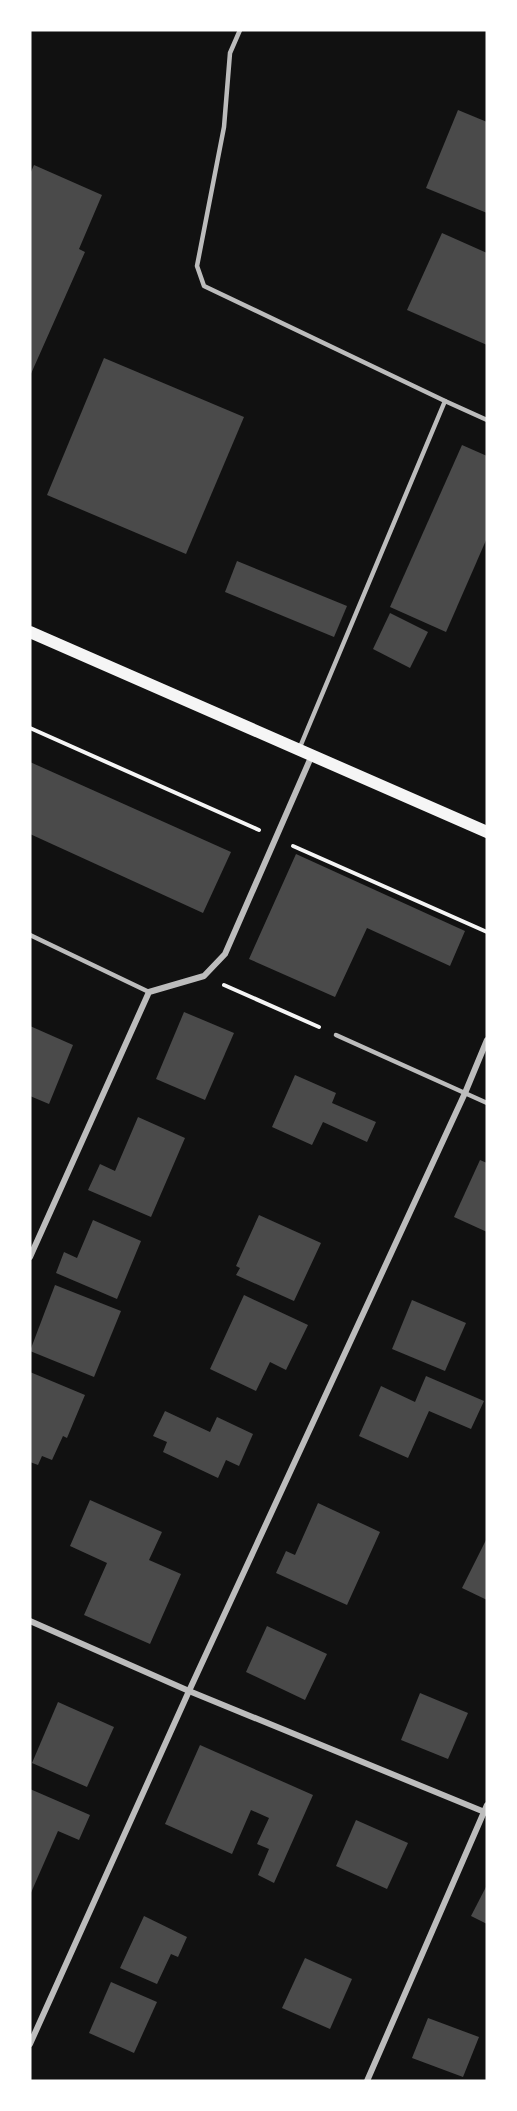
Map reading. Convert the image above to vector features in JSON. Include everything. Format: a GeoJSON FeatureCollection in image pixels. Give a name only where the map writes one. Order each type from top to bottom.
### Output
{"type":"FeatureCollection","features":[{"type":"Feature","properties":{"kind":"main road"},"geometry":{"type":"LineString","coordinates":[[30,632],[487,832]]}},
{"type":"Feature","properties":{"kind":"street"},"geometry":{"type":"LineString","coordinates":[[30,1257],[149,992],[204,976],[225,954],[312,755]]}},
{"type":"Feature","properties":{"kind":"street"},"geometry":{"type":"LineString","coordinates":[[30,2044],[189,1691],[465,1093],[487,1040]]}},
{"type":"Feature","properties":{"kind":"street"},"geometry":{"type":"LineString","coordinates":[[30,1621],[189,1691],[486,1810],[367,2081]]}},
{"type":"Feature","properties":{"kind":"lane"},"geometry":{"type":"LineString","coordinates":[[240,30],[230,53],[224,127],[197,266],[204,286],[487,420]]}},
{"type":"Feature","properties":{"kind":"lane"},"geometry":{"type":"LineString","coordinates":[[299,750],[445,401]]}},
{"type":"Feature","properties":{"kind":"lane"},"geometry":{"type":"LineString","coordinates":[[30,935],[149,992]]}},
{"type":"Feature","properties":{"kind":"lane"},"geometry":{"type":"LineString","coordinates":[[336,1035],[487,1103]]}},
{"type":"Feature","properties":{"kind":"path"},"geometry":{"type":"LineString","coordinates":[[204,976],[336,1035]]}},
{"type":"Feature","properties":{"kind":"building"},"geometry":{"type":"Polygon","coordinates":[[[458,110],[487,122],[487,213],[426,188],[458,110]]]}},
{"type":"Feature","properties":{"kind":"building"},"geometry":{"type":"Polygon","coordinates":[[[34,165],[102,195],[79,249],[85,252],[30,376],[30,174],[34,165]]]}},
{"type":"Feature","properties":{"kind":"building"},"geometry":{"type":"Polygon","coordinates":[[[442,233],[487,253],[487,345],[407,310],[442,233]]]}},
{"type":"Feature","properties":{"kind":"building"},"geometry":{"type":"Polygon","coordinates":[[[104,358],[244,417],[186,554],[47,495],[104,358]]]}},
{"type":"Feature","properties":{"kind":"building"},"geometry":{"type":"Polygon","coordinates":[[[462,445],[487,456],[487,538],[446,632],[390,607],[462,445]]]}},
{"type":"Feature","properties":{"kind":"building"},"geometry":{"type":"Polygon","coordinates":[[[237,561],[347,606],[334,637],[225,592],[237,561]]]}},
{"type":"Feature","properties":{"kind":"building"},"geometry":{"type":"Polygon","coordinates":[[[390,613],[428,632],[410,668],[373,649],[390,613]]]}},
{"type":"Feature","properties":{"kind":"building"},"geometry":{"type":"Polygon","coordinates":[[[30,762],[231,852],[203,913],[30,834],[30,762]]]}},
{"type":"Feature","properties":{"kind":"building"},"geometry":{"type":"Polygon","coordinates":[[[296,854],[465,931],[450,966],[367,928],[335,997],[249,959],[296,854]]]}},
{"type":"Feature","properties":{"kind":"building"},"geometry":{"type":"Polygon","coordinates":[[[184,1012],[234,1033],[205,1100],[156,1079],[184,1012]]]}},
{"type":"Feature","properties":{"kind":"building"},"geometry":{"type":"Polygon","coordinates":[[[30,1026],[73,1045],[49,1104],[30,1096],[30,1026]]]}},
{"type":"Feature","properties":{"kind":"building"},"geometry":{"type":"Polygon","coordinates":[[[295,1075],[336,1093],[332,1103],[376,1122],[367,1142],[323,1122],[312,1145],[272,1127],[295,1075]]]}},
{"type":"Feature","properties":{"kind":"building"},"geometry":{"type":"Polygon","coordinates":[[[138,1117],[185,1138],[151,1217],[88,1190],[100,1164],[115,1171],[138,1117]]]}},
{"type":"Feature","properties":{"kind":"building"},"geometry":{"type":"Polygon","coordinates":[[[480,1160],[487,1163],[487,1232],[454,1217],[480,1160]]]}},
{"type":"Feature","properties":{"kind":"building"},"geometry":{"type":"Polygon","coordinates":[[[259,1215],[321,1243],[294,1301],[236,1275],[240,1268],[236,1266],[259,1215]]]}},
{"type":"Feature","properties":{"kind":"building"},"geometry":{"type":"Polygon","coordinates":[[[93,1220],[141,1241],[117,1299],[56,1273],[64,1252],[77,1258],[93,1220]]]}},
{"type":"Feature","properties":{"kind":"building"},"geometry":{"type":"Polygon","coordinates":[[[55,1285],[121,1311],[94,1377],[30,1351],[55,1285]]]}},
{"type":"Feature","properties":{"kind":"building"},"geometry":{"type":"Polygon","coordinates":[[[244,1295],[308,1325],[286,1370],[270,1362],[256,1391],[210,1369],[244,1295]]]}},
{"type":"Feature","properties":{"kind":"building"},"geometry":{"type":"Polygon","coordinates":[[[412,1300],[466,1323],[445,1371],[392,1349],[412,1300]]]}},
{"type":"Feature","properties":{"kind":"building"},"geometry":{"type":"Polygon","coordinates":[[[30,1372],[85,1395],[67,1438],[63,1436],[52,1460],[42,1456],[38,1465],[30,1462],[30,1372]]]}},
{"type":"Feature","properties":{"kind":"building"},"geometry":{"type":"Polygon","coordinates":[[[426,1376],[484,1401],[471,1429],[429,1411],[408,1458],[359,1436],[381,1386],[415,1402],[426,1376]]]}},
{"type":"Feature","properties":{"kind":"building"},"geometry":{"type":"Polygon","coordinates":[[[165,1411],[210,1432],[217,1417],[253,1434],[239,1466],[226,1460],[218,1478],[163,1452],[167,1442],[153,1436],[165,1411]]]}},
{"type":"Feature","properties":{"kind":"building"},"geometry":{"type":"Polygon","coordinates":[[[90,1500],[162,1532],[149,1560],[181,1574],[150,1644],[84,1615],[107,1563],[70,1546],[90,1500]]]}},
{"type":"Feature","properties":{"kind":"building"},"geometry":{"type":"Polygon","coordinates":[[[318,1503],[380,1532],[347,1605],[276,1573],[286,1551],[295,1555],[318,1503]]]}},
{"type":"Feature","properties":{"kind":"building"},"geometry":{"type":"Polygon","coordinates":[[[487,1538],[487,1600],[462,1588],[487,1538]]]}},
{"type":"Feature","properties":{"kind":"building"},"geometry":{"type":"Polygon","coordinates":[[[267,1626],[327,1654],[305,1700],[246,1672],[267,1626]]]}},
{"type":"Feature","properties":{"kind":"building"},"geometry":{"type":"Polygon","coordinates":[[[420,1693],[468,1713],[448,1759],[401,1740],[420,1693]]]}},
{"type":"Feature","properties":{"kind":"building"},"geometry":{"type":"Polygon","coordinates":[[[58,1702],[114,1727],[87,1787],[32,1763],[58,1702]]]}},
{"type":"Feature","properties":{"kind":"building"},"geometry":{"type":"Polygon","coordinates":[[[200,1745],[313,1795],[274,1883],[258,1875],[269,1849],[257,1844],[269,1818],[251,1810],[232,1854],[165,1824],[200,1745]]]}},
{"type":"Feature","properties":{"kind":"building"},"geometry":{"type":"Polygon","coordinates":[[[30,1789],[90,1815],[79,1840],[58,1831],[30,1895],[30,1789]]]}},
{"type":"Feature","properties":{"kind":"building"},"geometry":{"type":"Polygon","coordinates":[[[356,1820],[408,1843],[387,1889],[336,1866],[356,1820]]]}},
{"type":"Feature","properties":{"kind":"building"},"geometry":{"type":"Polygon","coordinates":[[[487,1885],[487,1924],[471,1916],[487,1885]]]}},
{"type":"Feature","properties":{"kind":"building"},"geometry":{"type":"Polygon","coordinates":[[[144,1916],[187,1937],[178,1957],[171,1954],[157,1984],[120,1968],[144,1916]]]}},
{"type":"Feature","properties":{"kind":"building"},"geometry":{"type":"Polygon","coordinates":[[[305,1958],[352,1979],[330,2029],[282,2008],[305,1958]]]}},
{"type":"Feature","properties":{"kind":"building"},"geometry":{"type":"Polygon","coordinates":[[[111,1982],[157,2002],[134,2053],[89,2033],[111,1982]]]}},
{"type":"Feature","properties":{"kind":"building"},"geometry":{"type":"Polygon","coordinates":[[[428,2018],[479,2037],[463,2077],[412,2058],[428,2018]]]}}]}
